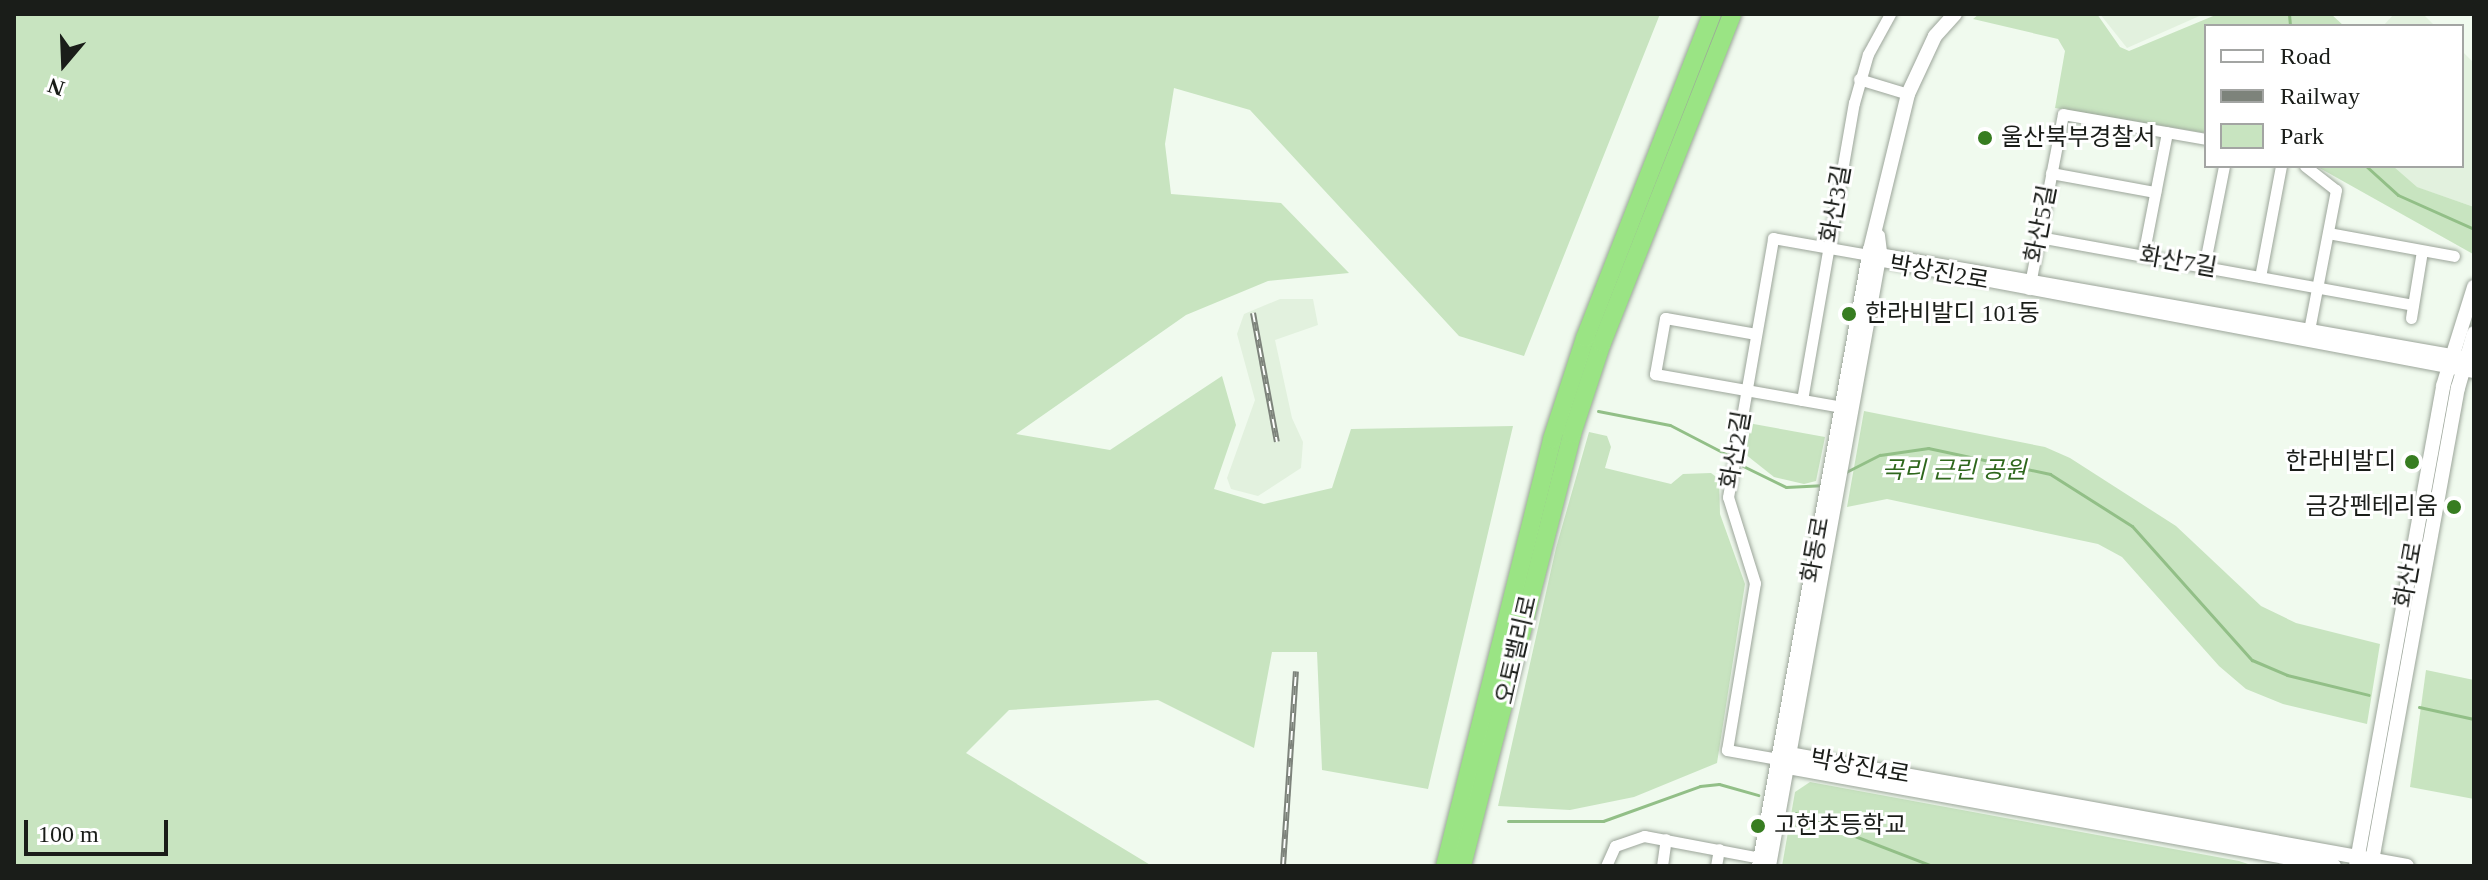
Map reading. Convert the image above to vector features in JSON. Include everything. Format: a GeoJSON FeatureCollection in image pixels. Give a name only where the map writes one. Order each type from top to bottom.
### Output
{"type":"FeatureCollection","features":[{"type":"Feature","properties":{"kind":"highway","name":"오토밸리로"},"geometry":{"type":"LineString","coordinates":[[1474,789],[1552,439],[1570,382],[1712,14]]}},
{"type":"Feature","properties":{"kind":"highway","name":"오토밸리로"},"geometry":{"type":"LineString","coordinates":[[1445,866],[1459,843],[1572,434],[1590,380],[1732,14]]}},
{"type":"Feature","properties":{"kind":"highway","name":"오토밸리로"},"geometry":{"type":"LineString","coordinates":[[1459,843],[1462,866]]}},
{"type":"Feature","properties":{"kind":"street","name":"화산3길"},"geometry":{"type":"LineString","coordinates":[[1802,400],[1859,79],[1890,14]]}},
{"type":"Feature","properties":{"kind":"street","name":"화동로"},"geometry":{"type":"LineString","coordinates":[[1763,863],[1785,760],[1878,235],[1908,94],[1947,16]]}},
{"type":"Feature","properties":{"kind":"street"},"geometry":{"type":"LineString","coordinates":[[1859,79],[1908,94]]}},
{"type":"Feature","properties":{"kind":"street","name":"화산5길"},"geometry":{"type":"LineString","coordinates":[[2030,284],[2063,114],[2204,139]]}},
{"type":"Feature","properties":{"kind":"street"},"geometry":{"type":"LineString","coordinates":[[2143,256],[2167,132]]}},
{"type":"Feature","properties":{"kind":"street"},"geometry":{"type":"LineString","coordinates":[[2204,267],[2224,168]]}},
{"type":"Feature","properties":{"kind":"street"},"geometry":{"type":"LineString","coordinates":[[2260,277],[2281,168]]}},
{"type":"Feature","properties":{"kind":"street"},"geometry":{"type":"LineString","coordinates":[[2308,168],[2336,190],[2308,335]]}},
{"type":"Feature","properties":{"kind":"street"},"geometry":{"type":"LineString","coordinates":[[2051,173],[2155,192]]}},
{"type":"Feature","properties":{"kind":"street"},"geometry":{"type":"LineString","coordinates":[[2328,233],[2454,256]]}},
{"type":"Feature","properties":{"kind":"street","name":"화산7길"},"geometry":{"type":"LineString","coordinates":[[2039,237],[2413,305]]}},
{"type":"Feature","properties":{"kind":"street","name":"화산2길"},"geometry":{"type":"LineString","coordinates":[[1785,760],[1727,750],[1755,583],[1728,497],[1773,238],[1876,256]]}},
{"type":"Feature","properties":{"kind":"street"},"geometry":{"type":"LineString","coordinates":[[2411,318],[2422,251]]}},
{"type":"Feature","properties":{"kind":"street","name":"화동로"},"geometry":{"type":"LineString","coordinates":[[1836,466],[1842,407],[1876,256]]}},
{"type":"Feature","properties":{"kind":"street","name":"박상진2로"},"geometry":{"type":"LineString","coordinates":[[1876,256],[2463,363]]}},
{"type":"Feature","properties":{"kind":"street","name":"화산로"},"geometry":{"type":"LineString","coordinates":[[2364,862],[2463,363],[2474,287]]}},
{"type":"Feature","properties":{"kind":"street"},"geometry":{"type":"LineString","coordinates":[[1756,334],[1665,318],[1655,374],[1842,407]]}},
{"type":"Feature","properties":{"kind":"street","name":"화산로"},"geometry":{"type":"LineString","coordinates":[[2463,363],[2474,333]]}},
{"type":"Feature","properties":{"kind":"street","name":"박상진4로"},"geometry":{"type":"LineString","coordinates":[[1785,760],[2364,862],[2407,866]]}},
{"type":"Feature","properties":{"kind":"street","name":"박상진4로"},"geometry":{"type":"LineString","coordinates":[[1785,760],[2334,866]]}},
{"type":"Feature","properties":{"kind":"street"},"geometry":{"type":"LineString","coordinates":[[1606,866],[1619,844],[1644,836],[1719,849],[1763,863]]}},
{"type":"Feature","properties":{"kind":"street"},"geometry":{"type":"LineString","coordinates":[[1662,866],[1666,839]]}},
{"type":"Feature","properties":{"kind":"street"},"geometry":{"type":"LineString","coordinates":[[1716,866],[1719,849]]}},
{"type":"Feature","properties":{"kind":"shaded area"},"geometry":{"type":"Polygon","coordinates":[[[2100,14],[2204,14],[2127,48],[2100,14]]]}},
{"type":"Feature","properties":{"kind":"shaded area"},"geometry":{"type":"Polygon","coordinates":[[[2394,14],[2423,14],[2433,24],[2385,24],[2394,14]]]}},
{"type":"Feature","properties":{"kind":"shaded area"},"geometry":{"type":"Polygon","coordinates":[[[2464,53],[2474,63],[2474,207],[2416,187],[2395,168],[2464,168],[2464,53]]]}},
{"type":"Feature","properties":{"kind":"shaded area"},"geometry":{"type":"Polygon","coordinates":[[[1280,299],[1313,299],[1318,325],[1275,340],[1292,418],[1303,442],[1301,468],[1258,496],[1231,489],[1227,478],[1255,400],[1237,334],[1244,314],[1280,299]]]}},
{"type":"Feature","properties":{"kind":"green space"},"geometry":{"type":"Polygon","coordinates":[[[14,14],[1660,14],[1524,356],[1459,336],[1250,110],[1174,88],[1165,144],[1171,194],[1281,203],[1349,273],[1268,281],[1186,315],[1016,434],[1110,450],[1222,376],[1236,425],[1214,489],[1264,504],[1332,488],[1351,429],[1513,426],[1428,789],[1322,770],[1317,652],[1272,652],[1254,748],[1158,700],[1009,710],[966,753],[1152,866],[14,866],[14,14]]]}},
{"type":"Feature","properties":{"kind":"green space"},"geometry":{"type":"Polygon","coordinates":[[[1979,14],[2097,14],[2120,47],[2129,51],[2218,14],[2331,14],[2342,24],[2204,24],[2204,133],[2055,108],[2065,51],[2058,39],[1973,19],[1979,14]]]}},
{"type":"Feature","properties":{"kind":"green space"},"geometry":{"type":"Polygon","coordinates":[[[2320,168],[2395,168],[2417,187],[2474,207],[2473,254],[2320,168]]]}},
{"type":"Feature","properties":{"kind":"green space","name":"곡리 근린 공원"},"geometry":{"type":"Polygon","coordinates":[[[1864,411],[2045,447],[2070,458],[2176,526],[2261,606],[2296,623],[2380,644],[2367,724],[2283,704],[2246,689],[2219,666],[2122,557],[2098,544],[1887,499],[1847,507],[1864,411]]]}},
{"type":"Feature","properties":{"kind":"green space"},"geometry":{"type":"Polygon","coordinates":[[[1748,423],[1825,437],[1816,481],[1804,484],[1774,477],[1745,454],[1748,423]]]}},
{"type":"Feature","properties":{"kind":"green space"},"geometry":{"type":"Polygon","coordinates":[[[1589,432],[1607,436],[1611,447],[1605,468],[1671,484],[1683,474],[1711,473],[1719,479],[1720,514],[1745,584],[1717,763],[1634,797],[1570,810],[1498,806],[1556,548],[1589,432]]]}},
{"type":"Feature","properties":{"kind":"green space"},"geometry":{"type":"Polygon","coordinates":[[[2426,670],[2474,680],[2474,799],[2410,787],[2426,670]]]}},
{"type":"Feature","properties":{"kind":"green space"},"geometry":{"type":"Polygon","coordinates":[[[1810,782],[2254,866],[1782,866],[1795,792],[1810,782]]]}},
{"type":"Feature","properties":{"kind":"waterway"},"geometry":{"type":"LineString","coordinates":[[2289,14],[2290,24]]}},
{"type":"Feature","properties":{"kind":"waterway"},"geometry":{"type":"LineString","coordinates":[[2368,168],[2398,195],[2474,229]]}},
{"type":"Feature","properties":{"kind":"waterway"},"geometry":{"type":"LineString","coordinates":[[1598,411],[1670,425],[1726,454]]}},
{"type":"Feature","properties":{"kind":"waterway"},"geometry":{"type":"LineString","coordinates":[[1846,472],[1880,455],[1928,448],[2050,474],[2132,526],[2252,660],[2287,675],[2369,695]]}},
{"type":"Feature","properties":{"kind":"waterway"},"geometry":{"type":"LineString","coordinates":[[1743,466],[1786,487],[1821,485]]}},
{"type":"Feature","properties":{"kind":"waterway"},"geometry":{"type":"LineString","coordinates":[[2419,707],[2474,719]]}},
{"type":"Feature","properties":{"kind":"waterway"},"geometry":{"type":"LineString","coordinates":[[1508,821],[1603,821],[1700,786],[1719,784],[1758,795]]}},
{"type":"Feature","properties":{"kind":"waterway"},"geometry":{"type":"LineString","coordinates":[[1795,813],[1932,866]]}},
{"type":"Feature","properties":{"kind":"waterway"},"geometry":{"type":"LineString","coordinates":[[2055,866],[2070,866]]}},
{"type":"Feature","properties":{"kind":"railway"},"geometry":{"type":"LineString","coordinates":[[1253,313],[1277,442]]}},
{"type":"Feature","properties":{"kind":"railway"},"geometry":{"type":"LineString","coordinates":[[1283,866],[1296,671]]}},
{"type":"Feature","properties":{"kind":"place","name":"울산북부경찰서"},"geometry":{"type":"Point","coordinates":[1985,138]}},
{"type":"Feature","properties":{"kind":"place","name":"한라비발디 101동"},"geometry":{"type":"Point","coordinates":[1849,314]}},
{"type":"Feature","properties":{"kind":"place","name":"한라비발디"},"geometry":{"type":"Point","coordinates":[2412,462]}},
{"type":"Feature","properties":{"kind":"place","name":"금강펜테리움"},"geometry":{"type":"Point","coordinates":[2454,507]}},
{"type":"Feature","properties":{"kind":"place","name":"고헌초등학교"},"geometry":{"type":"Point","coordinates":[1758,826]}}]}
